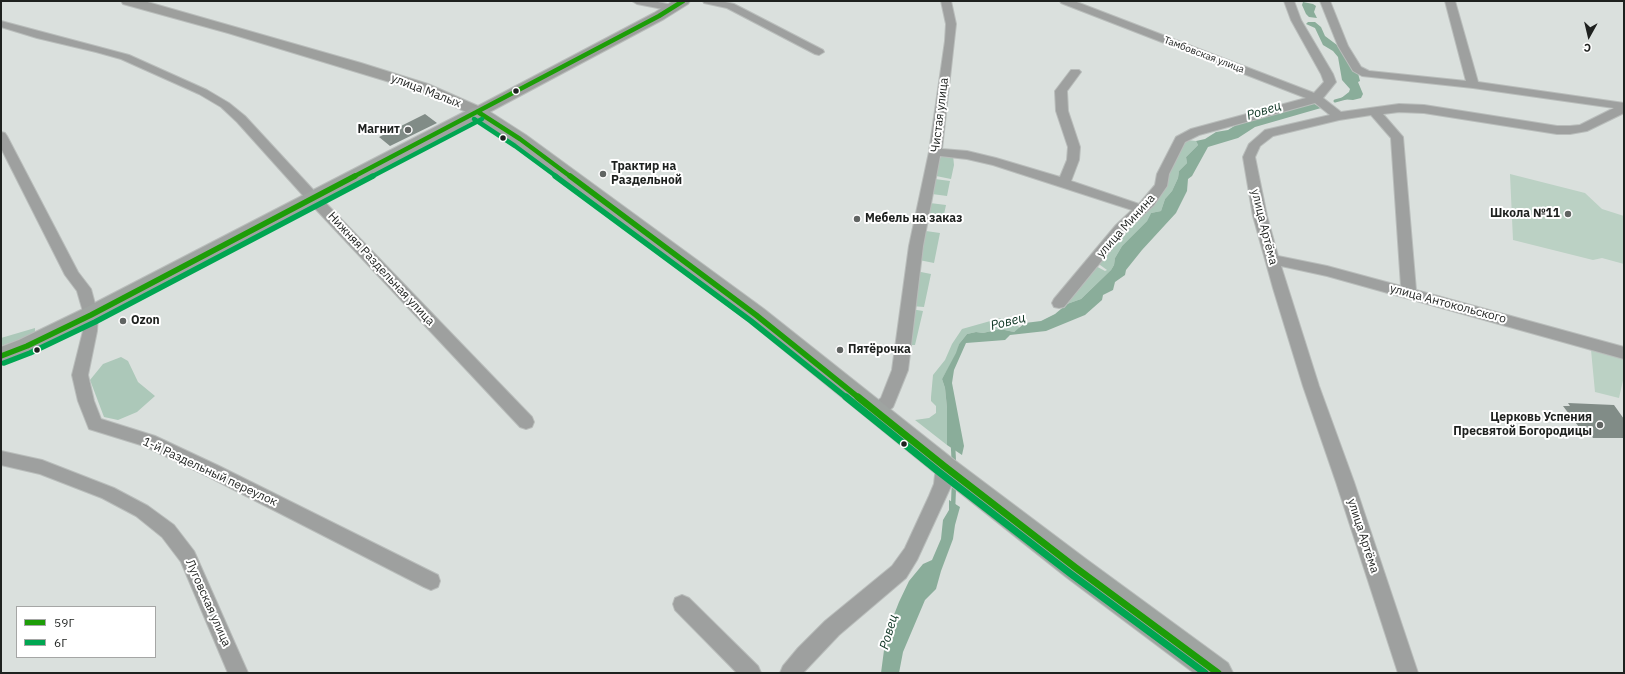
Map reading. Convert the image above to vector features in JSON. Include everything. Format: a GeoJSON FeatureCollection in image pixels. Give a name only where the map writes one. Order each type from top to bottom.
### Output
{"type":"FeatureCollection","features":[{"type":"Feature","properties":{"kind":"main road"},"geometry":{"type":"LineString","coordinates":[[1,356],[27,346],[91,315],[478,112]]}},
{"type":"Feature","properties":{"kind":"main road","name":"улица Малых"},"geometry":{"type":"LineString","coordinates":[[478,112],[520,139],[756,315],[980,494],[1076,568],[1218,673]]}},
{"type":"Feature","properties":{"kind":"street","name":"улица Малых"},"geometry":{"type":"LineString","coordinates":[[128,1],[356,66],[422,87],[452,99],[478,112]]}},
{"type":"Feature","properties":{"kind":"street"},"geometry":{"type":"LineString","coordinates":[[637,1],[678,4]]}},
{"type":"Feature","properties":{"kind":"street"},"geometry":{"type":"LineString","coordinates":[[708,1],[730,6],[818,52]]}},
{"type":"Feature","properties":{"kind":"street","name":"Чистая улица"},"geometry":{"type":"LineString","coordinates":[[876,412],[887,402],[900,370],[916,246],[935,152],[950,41],[951,24],[946,1]]}},
{"type":"Feature","properties":{"kind":"street","name":"Тамбовская улица"},"geometry":{"type":"LineString","coordinates":[[1065,1],[1316,98],[1339,116]]}},
{"type":"Feature","properties":{"kind":"street"},"geometry":{"type":"LineString","coordinates":[[1289,1],[1296,20],[1327,74],[1330,82],[1316,98]]}},
{"type":"Feature","properties":{"kind":"street"},"geometry":{"type":"LineString","coordinates":[[1325,1],[1343,46],[1357,69],[1366,74],[1472,85],[1624,107]]}},
{"type":"Feature","properties":{"kind":"street"},"geometry":{"type":"LineString","coordinates":[[1450,1],[1472,85]]}},
{"type":"Feature","properties":{"kind":"street"},"geometry":{"type":"LineString","coordinates":[[478,112],[678,4]]}},
{"type":"Feature","properties":{"kind":"street","name":"Нижняя Раздельная улица"},"geometry":{"type":"LineString","coordinates":[[2,22],[41,36],[99,49],[126,57],[225,105],[241,119],[313,198],[526,422]]}},
{"type":"Feature","properties":{"kind":"street"},"geometry":{"type":"LineString","coordinates":[[1064,183],[1073,160],[1074,147],[1062,111],[1061,91],[1074,72]]}},
{"type":"Feature","properties":{"kind":"street","name":"улица Минина"},"geometry":{"type":"LineString","coordinates":[[1059,303],[1121,228],[1149,202],[1160,186],[1163,174],[1180,140],[1195,132],[1278,111],[1316,98]]}},
{"type":"Feature","properties":{"kind":"street","name":"улица Артёма"},"geometry":{"type":"LineString","coordinates":[[1408,673],[1345,482],[1311,386],[1272,260],[1260,216],[1249,157],[1255,144],[1269,133],[1339,116],[1399,108],[1424,110],[1557,130],[1570,130],[1583,128],[1624,107]]}},
{"type":"Feature","properties":{"kind":"street"},"geometry":{"type":"LineString","coordinates":[[1375,112],[1396,137],[1409,293]]}},
{"type":"Feature","properties":{"kind":"street","name":"1-й Раздельный переулок"},"geometry":{"type":"LineString","coordinates":[[1,136],[72,275],[84,289],[91,315],[90,331],[80,375],[86,401],[95,424],[149,441],[213,470],[431,581]]}},
{"type":"Feature","properties":{"kind":"street"},"geometry":{"type":"LineString","coordinates":[[935,152],[968,155],[1064,183],[1142,209]]}},
{"type":"Feature","properties":{"kind":"street","name":"улица Антокольского"},"geometry":{"type":"LineString","coordinates":[[1272,260],[1304,266],[1409,293],[1624,353]]}},
{"type":"Feature","properties":{"kind":"street","name":"Луговская улица"},"geometry":{"type":"LineString","coordinates":[[1,458],[42,467],[108,493],[142,511],[168,531],[188,557],[238,673]]}},
{"type":"Feature","properties":{"kind":"street"},"geometry":{"type":"LineString","coordinates":[[790,673],[805,655],[832,628],[899,572],[911,554],[938,496],[943,484],[944,466]]}},
{"type":"Feature","properties":{"kind":"street"},"geometry":{"type":"LineString","coordinates":[[682,604],[751,673]]}},
{"type":"Feature","properties":{"kind":"shaded area"},"geometry":{"type":"Polygon","coordinates":[[[1187,140],[1196,141],[1198,145],[1186,157],[1187,163],[1179,171],[1178,178],[1172,191],[1165,199],[1161,211],[1151,213],[1147,221],[1122,246],[1115,258],[1114,265],[1111,270],[1081,299],[1067,304],[1063,308],[1059,306],[1094,265],[1105,271],[1107,270],[1096,262],[1166,176],[1184,142],[1187,140]]]}},
{"type":"Feature","properties":{"kind":"shaded area"},"geometry":{"type":"Polygon","coordinates":[[[953,155],[954,165],[951,179],[936,176],[938,161],[942,156],[953,155]]]}},
{"type":"Feature","properties":{"kind":"shaded area","name":"Школа №11"},"geometry":{"type":"Polygon","coordinates":[[[1510,174],[1585,193],[1602,209],[1624,216],[1624,264],[1602,258],[1593,260],[1513,240],[1510,174]]]}},
{"type":"Feature","properties":{"kind":"shaded area"},"geometry":{"type":"Polygon","coordinates":[[[935,179],[950,181],[947,196],[932,194],[935,179]]]}},
{"type":"Feature","properties":{"kind":"shaded area"},"geometry":{"type":"Polygon","coordinates":[[[930,203],[946,205],[943,219],[927,217],[930,203]]]}},
{"type":"Feature","properties":{"kind":"shaded area"},"geometry":{"type":"Polygon","coordinates":[[[926,231],[940,233],[934,263],[919,260],[926,231]]]}},
{"type":"Feature","properties":{"kind":"shaded area"},"geometry":{"type":"Polygon","coordinates":[[[916,271],[931,274],[924,307],[911,306],[916,271]]]}},
{"type":"Feature","properties":{"kind":"shaded area"},"geometry":{"type":"Polygon","coordinates":[[[911,309],[923,311],[915,345],[908,345],[911,309]]]}},
{"type":"Feature","properties":{"kind":"shaded area"},"geometry":{"type":"Polygon","coordinates":[[[1001,318],[1015,323],[1020,328],[1014,332],[1000,329],[983,333],[976,332],[967,334],[959,344],[957,353],[942,379],[945,388],[947,408],[947,445],[915,420],[929,418],[936,413],[936,406],[931,401],[933,375],[945,360],[952,344],[962,329],[1001,318]]]}},
{"type":"Feature","properties":{"kind":"shaded area"},"geometry":{"type":"Polygon","coordinates":[[[35,328],[35,334],[1,346],[1,338],[35,328]]]}},
{"type":"Feature","properties":{"kind":"shaded area"},"geometry":{"type":"Polygon","coordinates":[[[1591,350],[1623,359],[1624,376],[1619,398],[1595,392],[1591,350]]]}},
{"type":"Feature","properties":{"kind":"shaded area"},"geometry":{"type":"Polygon","coordinates":[[[121,357],[128,361],[138,382],[155,396],[137,412],[118,420],[104,417],[90,380],[103,364],[121,357]]]}},
{"type":"Feature","properties":{"kind":"water"},"geometry":{"type":"Polygon","coordinates":[[[1303,2],[1316,6],[1314,12],[1317,18],[1309,17],[1306,14],[1302,5],[1303,2]]]}},
{"type":"Feature","properties":{"kind":"water"},"geometry":{"type":"Polygon","coordinates":[[[1308,22],[1315,22],[1321,27],[1325,36],[1337,45],[1358,73],[1360,81],[1358,82],[1363,94],[1361,98],[1353,100],[1340,99],[1349,92],[1350,89],[1342,80],[1338,57],[1333,51],[1323,45],[1315,28],[1306,24],[1308,22]]]}},
{"type":"Feature","properties":{"kind":"water"},"geometry":{"type":"Polygon","coordinates":[[[1313,103],[1321,108],[1255,127],[1238,138],[1208,147],[1192,176],[1188,179],[1187,191],[1176,213],[1142,250],[1126,270],[1125,275],[1115,282],[1113,290],[1103,295],[1102,300],[1085,315],[1046,331],[1010,335],[1005,340],[966,343],[954,370],[952,383],[964,446],[962,455],[947,445],[947,408],[945,388],[942,379],[956,353],[959,344],[967,334],[976,332],[983,333],[1000,329],[1014,332],[1025,323],[1041,321],[1055,314],[1067,304],[1081,299],[1111,270],[1114,265],[1115,258],[1122,246],[1147,221],[1151,213],[1161,211],[1165,199],[1172,191],[1178,178],[1179,171],[1187,163],[1186,157],[1198,145],[1196,141],[1205,139],[1216,132],[1228,130],[1236,125],[1313,103]]]}},
{"type":"Feature","properties":{"kind":"water"},"geometry":{"type":"Polygon","coordinates":[[[949,500],[960,507],[953,539],[936,589],[925,600],[903,652],[899,673],[881,673],[886,635],[909,581],[923,564],[932,560],[941,539],[943,520],[949,510],[949,500]]]}},
{"type":"Feature","properties":{"kind":"building","name":"Магнит"},"geometry":{"type":"Polygon","coordinates":[[[425,114],[437,123],[390,146],[379,137],[425,114]]]}},
{"type":"Feature","properties":{"kind":"building","name":"Церковь Успения Пресвятой Богородицы"},"geometry":{"type":"Polygon","coordinates":[[[1568,403],[1614,405],[1624,419],[1624,438],[1593,438],[1591,435],[1585,435],[1563,406],[1570,406],[1568,403]]]}},
{"type":"Feature","properties":{"kind":"waterway","name":"Ровец"},"geometry":{"type":"LineString","coordinates":[[1335,101],[1346,98]]}},
{"type":"Feature","properties":{"kind":"waterway","name":"Ровец"},"geometry":{"type":"LineString","coordinates":[[953,445],[954,465]]}},
{"type":"Feature","properties":{"kind":"waterway","name":"Ровец"},"geometry":{"type":"LineString","coordinates":[[953,509],[954,483]]}},
{"type":"Feature","properties":{"kind":"transit line","name":"59Г"},"geometry":{"type":"LineString","coordinates":[[1,356],[27,346],[91,315],[659,16],[683,1]]}},
{"type":"Feature","properties":{"kind":"transit line","name":"59Г"},"geometry":{"type":"LineString","coordinates":[[478,112],[520,139],[756,315],[944,466],[1076,568],[1218,673]]}},
{"type":"Feature","properties":{"kind":"transit line","name":"6Г"},"geometry":{"type":"LineString","coordinates":[[474,119],[515,146],[751,321],[939,472],[1071,574],[1205,673]]}},
{"type":"Feature","properties":{"kind":"transit line","name":"6Г"},"geometry":{"type":"LineString","coordinates":[[4,363],[30,353],[95,322],[482,119]]}},
{"type":"Feature","properties":{"kind":"place","name":"Магнит"},"geometry":{"type":"Point","coordinates":[408,130]}},
{"type":"Feature","properties":{"kind":"place","name":"Трактир на Раздельной"},"geometry":{"type":"Point","coordinates":[603,174]}},
{"type":"Feature","properties":{"kind":"place","name":"Школа №11"},"geometry":{"type":"Point","coordinates":[1568,214]}},
{"type":"Feature","properties":{"kind":"place","name":"Мебель на заказ"},"geometry":{"type":"Point","coordinates":[857,219]}},
{"type":"Feature","properties":{"kind":"place","name":"Ozon"},"geometry":{"type":"Point","coordinates":[123,321]}},
{"type":"Feature","properties":{"kind":"place","name":"Пятёрочка"},"geometry":{"type":"Point","coordinates":[840,350]}},
{"type":"Feature","properties":{"kind":"place","name":"Церковь Успения Пресвятой Богородицы"},"geometry":{"type":"Point","coordinates":[1600,425]}}]}
